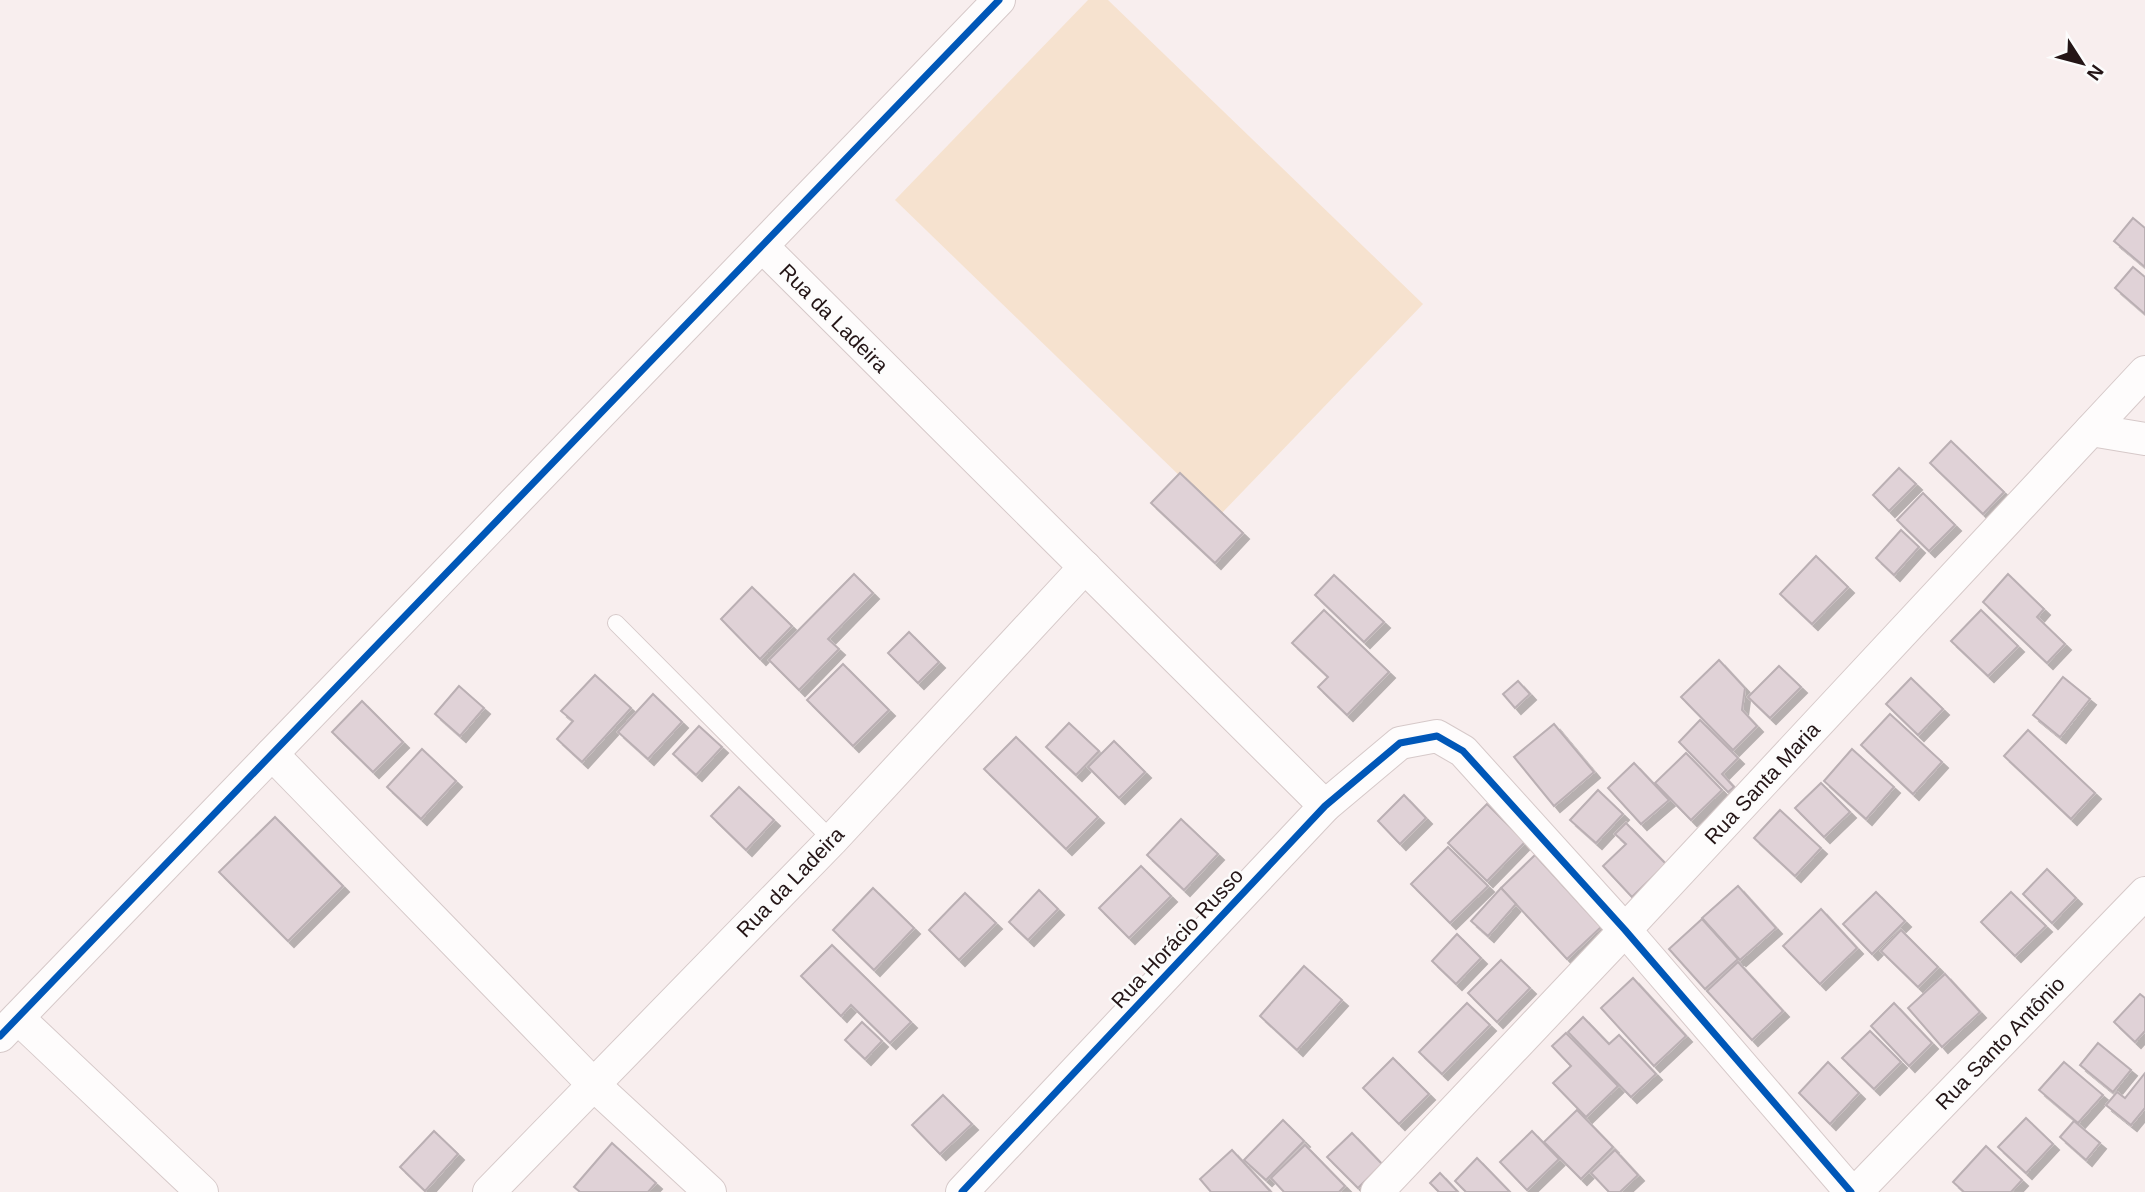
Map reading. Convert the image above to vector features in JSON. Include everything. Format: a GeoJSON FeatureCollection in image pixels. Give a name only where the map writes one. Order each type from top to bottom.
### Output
{"type":"FeatureCollection","features":[{"type":"Feature","properties":{"kind":"street"},"geometry":{"type":"LineString","coordinates":[[202,1192],[9,1027],[999,0]]}},
{"type":"Feature","properties":{"kind":"street","name":"Rua da Ladeira"},"geometry":{"type":"LineString","coordinates":[[763,247],[1325,806]]}},
{"type":"Feature","properties":{"kind":"street","name":"Rua Santa Maria"},"geometry":{"type":"LineString","coordinates":[[1377,1192],[2145,372]]}},
{"type":"Feature","properties":{"kind":"street"},"geometry":{"type":"LineString","coordinates":[[2091,430],[2145,439]]}},
{"type":"Feature","properties":{"kind":"street","name":"Rua da Ladeira"},"geometry":{"type":"LineString","coordinates":[[489,1192],[832,840],[1085,567]]}},
{"type":"Feature","properties":{"kind":"street","name":"Rua Horácio Russo"},"geometry":{"type":"LineString","coordinates":[[962,1192],[1325,806],[1400,743],[1437,736],[1463,751],[1625,930]]}},
{"type":"Feature","properties":{"kind":"street"},"geometry":{"type":"LineString","coordinates":[[272,754],[593,1084],[710,1192]]}},
{"type":"Feature","properties":{"kind":"street","name":"Rua Santo Antônio"},"geometry":{"type":"LineString","coordinates":[[1853,1192],[2145,893]]}},
{"type":"Feature","properties":{"kind":"street"},"geometry":{"type":"LineString","coordinates":[[1625,930],[1853,1192]]}},
{"type":"Feature","properties":{"kind":"lane"},"geometry":{"type":"LineString","coordinates":[[616,623],[832,840]]}},
{"type":"Feature","properties":{"kind":"shaded area"},"geometry":{"type":"Polygon","coordinates":[[[1088,0],[1108,0],[1423,304],[1220,515],[895,200],[1088,0]]]}},
{"type":"Feature","properties":{"kind":"building"},"geometry":{"type":"Polygon","coordinates":[[[2133,218],[2145,228],[2145,267],[2114,241],[2133,218]]]}},
{"type":"Feature","properties":{"kind":"building"},"geometry":{"type":"Polygon","coordinates":[[[2133,267],[2145,277],[2145,314],[2115,288],[2133,267]]]}},
{"type":"Feature","properties":{"kind":"building"},"geometry":{"type":"Polygon","coordinates":[[[1951,441],[2004,492],[1983,514],[1930,463],[1951,441]]]}},
{"type":"Feature","properties":{"kind":"building"},"geometry":{"type":"Polygon","coordinates":[[[1899,468],[1916,484],[1889,511],[1873,495],[1899,468]]]}},
{"type":"Feature","properties":{"kind":"building"},"geometry":{"type":"Polygon","coordinates":[[[1180,473],[1243,533],[1215,563],[1151,503],[1180,473]]]}},
{"type":"Feature","properties":{"kind":"building"},"geometry":{"type":"Polygon","coordinates":[[[1923,493],[1955,525],[1929,551],[1897,520],[1923,493]]]}},
{"type":"Feature","properties":{"kind":"building"},"geometry":{"type":"Polygon","coordinates":[[[1901,530],[1919,547],[1894,575],[1876,558],[1901,530]]]}},
{"type":"Feature","properties":{"kind":"building"},"geometry":{"type":"Polygon","coordinates":[[[1816,556],[1848,587],[1812,624],[1780,594],[1816,556]]]}},
{"type":"Feature","properties":{"kind":"building"},"geometry":{"type":"Polygon","coordinates":[[[854,574],[873,593],[828,639],[839,649],[799,690],[769,660],[854,574]]]}},
{"type":"Feature","properties":{"kind":"building"},"geometry":{"type":"Polygon","coordinates":[[[2008,574],[2044,609],[2037,617],[2065,644],[2047,663],[1983,602],[2008,574]]]}},
{"type":"Feature","properties":{"kind":"building"},"geometry":{"type":"Polygon","coordinates":[[[1334,575],[1384,622],[1364,642],[1315,595],[1334,575]]]}},
{"type":"Feature","properties":{"kind":"building"},"geometry":{"type":"Polygon","coordinates":[[[752,587],[792,626],[760,659],[721,619],[752,587]]]}},
{"type":"Feature","properties":{"kind":"building"},"geometry":{"type":"Polygon","coordinates":[[[1324,610],[1389,672],[1347,715],[1318,687],[1328,677],[1292,643],[1324,610]]]}},
{"type":"Feature","properties":{"kind":"building"},"geometry":{"type":"Polygon","coordinates":[[[1981,610],[2018,646],[1988,676],[1951,641],[1981,610]]]}},
{"type":"Feature","properties":{"kind":"building"},"geometry":{"type":"Polygon","coordinates":[[[909,632],[939,662],[918,683],[888,653],[909,632]]]}},
{"type":"Feature","properties":{"kind":"building"},"geometry":{"type":"Polygon","coordinates":[[[1719,660],[1745,688],[1742,710],[1757,726],[1733,750],[1681,697],[1719,660]]]}},
{"type":"Feature","properties":{"kind":"building"},"geometry":{"type":"Polygon","coordinates":[[[843,664],[889,710],[853,746],[807,700],[843,664]]]}},
{"type":"Feature","properties":{"kind":"building"},"geometry":{"type":"Polygon","coordinates":[[[1779,666],[1801,687],[1770,718],[1748,697],[1779,666]]]}},
{"type":"Feature","properties":{"kind":"building"},"geometry":{"type":"Polygon","coordinates":[[[595,675],[631,708],[582,762],[557,739],[573,721],[561,711],[595,675]]]}},
{"type":"Feature","properties":{"kind":"building"},"geometry":{"type":"Polygon","coordinates":[[[2063,677],[2090,699],[2060,737],[2033,715],[2063,677]]]}},
{"type":"Feature","properties":{"kind":"building"},"geometry":{"type":"Polygon","coordinates":[[[1911,678],[1943,709],[1918,735],[1886,704],[1911,678]]]}},
{"type":"Feature","properties":{"kind":"building"},"geometry":{"type":"Polygon","coordinates":[[[1518,681],[1530,694],[1515,708],[1503,694],[1518,681]]]}},
{"type":"Feature","properties":{"kind":"building"},"geometry":{"type":"Polygon","coordinates":[[[459,686],[484,708],[460,736],[435,714],[459,686]]]}},
{"type":"Feature","properties":{"kind":"building"},"geometry":{"type":"Polygon","coordinates":[[[653,694],[682,722],[648,759],[618,732],[653,694]]]}},
{"type":"Feature","properties":{"kind":"building"},"geometry":{"type":"Polygon","coordinates":[[[362,701],[403,742],[373,772],[332,732],[362,701]]]}},
{"type":"Feature","properties":{"kind":"building"},"geometry":{"type":"Polygon","coordinates":[[[1890,714],[1942,762],[1913,794],[1861,745],[1890,714]]]}},
{"type":"Feature","properties":{"kind":"building"},"geometry":{"type":"Polygon","coordinates":[[[1700,720],[1738,758],[1722,774],[1734,787],[1728,792],[1679,742],[1700,720]]]}},
{"type":"Feature","properties":{"kind":"building"},"geometry":{"type":"Polygon","coordinates":[[[1069,723],[1099,751],[1076,775],[1046,747],[1069,723]]]}},
{"type":"Feature","properties":{"kind":"building"},"geometry":{"type":"Polygon","coordinates":[[[1554,724],[1594,772],[1554,806],[1514,757],[1554,724]]]}},
{"type":"Feature","properties":{"kind":"building"},"geometry":{"type":"Polygon","coordinates":[[[699,726],[722,747],[696,775],[673,754],[699,726]]]}},
{"type":"Feature","properties":{"kind":"building"},"geometry":{"type":"Polygon","coordinates":[[[2028,730],[2095,793],[2071,819],[2004,756],[2028,730]]]}},
{"type":"Feature","properties":{"kind":"building"},"geometry":{"type":"Polygon","coordinates":[[[1016,737],[1098,817],[1066,849],[984,769],[1016,737]]]}},
{"type":"Feature","properties":{"kind":"building"},"geometry":{"type":"Polygon","coordinates":[[[1114,741],[1145,772],[1119,798],[1088,767],[1114,741]]]}},
{"type":"Feature","properties":{"kind":"building"},"geometry":{"type":"Polygon","coordinates":[[[422,749],[456,781],[421,819],[387,787],[422,749]]]}},
{"type":"Feature","properties":{"kind":"building"},"geometry":{"type":"Polygon","coordinates":[[[1852,749],[1894,787],[1866,819],[1824,781],[1852,749]]]}},
{"type":"Feature","properties":{"kind":"building"},"geometry":{"type":"Polygon","coordinates":[[[1686,753],[1722,790],[1691,820],[1655,783],[1686,753]]]}},
{"type":"Feature","properties":{"kind":"building"},"geometry":{"type":"Polygon","coordinates":[[[1634,763],[1669,800],[1641,824],[1608,788],[1634,763]]]}},
{"type":"Feature","properties":{"kind":"building"},"geometry":{"type":"Polygon","coordinates":[[[1821,783],[1850,812],[1824,837],[1795,808],[1821,783]]]}},
{"type":"Feature","properties":{"kind":"building"},"geometry":{"type":"Polygon","coordinates":[[[739,787],[774,820],[746,850],[711,816],[739,787]]]}},
{"type":"Feature","properties":{"kind":"building"},"geometry":{"type":"Polygon","coordinates":[[[1598,790],[1623,814],[1596,843],[1570,820],[1598,790]]]}},
{"type":"Feature","properties":{"kind":"building"},"geometry":{"type":"Polygon","coordinates":[[[1404,795],[1426,818],[1400,844],[1378,821],[1404,795]]]}},
{"type":"Feature","properties":{"kind":"building"},"geometry":{"type":"Polygon","coordinates":[[[1487,804],[1525,842],[1487,881],[1448,843],[1487,804]]]}},
{"type":"Feature","properties":{"kind":"building"},"geometry":{"type":"Polygon","coordinates":[[[1780,810],[1821,848],[1795,876],[1754,838],[1780,810]]]}},
{"type":"Feature","properties":{"kind":"building"},"geometry":{"type":"Polygon","coordinates":[[[275,817],[343,886],[288,941],[219,872],[275,817]]]}},
{"type":"Feature","properties":{"kind":"building"},"geometry":{"type":"Polygon","coordinates":[[[1181,819],[1218,854],[1184,890],[1147,855],[1181,819]]]}},
{"type":"Feature","properties":{"kind":"building"},"geometry":{"type":"Polygon","coordinates":[[[1626,823],[1666,864],[1632,897],[1603,866],[1626,844],[1615,834],[1626,823]]]}},
{"type":"Feature","properties":{"kind":"building"},"geometry":{"type":"Polygon","coordinates":[[[1448,847],[1488,886],[1450,923],[1411,884],[1448,847]]]}},
{"type":"Feature","properties":{"kind":"building"},"geometry":{"type":"Polygon","coordinates":[[[1535,855],[1601,927],[1567,959],[1501,888],[1535,855]]]}},
{"type":"Feature","properties":{"kind":"building"},"geometry":{"type":"Polygon","coordinates":[[[1141,866],[1171,896],[1129,938],[1099,908],[1141,866]]]}},
{"type":"Feature","properties":{"kind":"building"},"geometry":{"type":"Polygon","coordinates":[[[2047,869],[2076,898],[2052,923],[2023,894],[2047,869]]]}},
{"type":"Feature","properties":{"kind":"building"},"geometry":{"type":"Polygon","coordinates":[[[1738,886],[1776,928],[1740,960],[1702,918],[1738,886]]]}},
{"type":"Feature","properties":{"kind":"building"},"geometry":{"type":"Polygon","coordinates":[[[873,888],[914,928],[874,970],[833,930],[873,888]]]}},
{"type":"Feature","properties":{"kind":"building"},"geometry":{"type":"Polygon","coordinates":[[[1501,888],[1516,904],[1488,936],[1471,921],[1501,888]]]}},
{"type":"Feature","properties":{"kind":"building"},"geometry":{"type":"Polygon","coordinates":[[[1039,890],[1058,909],[1028,940],[1009,922],[1039,890]]]}},
{"type":"Feature","properties":{"kind":"building"},"geometry":{"type":"Polygon","coordinates":[[[1876,892],[1905,921],[1872,954],[1843,924],[1876,892]]]}},
{"type":"Feature","properties":{"kind":"building"},"geometry":{"type":"Polygon","coordinates":[[[2011,892],[2046,926],[2015,956],[1981,922],[2011,892]]]}},
{"type":"Feature","properties":{"kind":"building"},"geometry":{"type":"Polygon","coordinates":[[[965,893],[996,923],[959,960],[929,930],[965,893]]]}},
{"type":"Feature","properties":{"kind":"building"},"geometry":{"type":"Polygon","coordinates":[[[1821,909],[1857,948],[1820,984],[1783,946],[1821,909]]]}},
{"type":"Feature","properties":{"kind":"building"},"geometry":{"type":"Polygon","coordinates":[[[1702,919],[1738,959],[1705,989],[1669,949],[1702,919]]]}},
{"type":"Feature","properties":{"kind":"building"},"geometry":{"type":"Polygon","coordinates":[[[1901,930],[1938,967],[1918,987],[1881,951],[1901,930]]]}},
{"type":"Feature","properties":{"kind":"building"},"geometry":{"type":"Polygon","coordinates":[[[1457,934],[1481,958],[1456,984],[1432,961],[1457,934]]]}},
{"type":"Feature","properties":{"kind":"building"},"geometry":{"type":"Polygon","coordinates":[[[832,945],[911,1022],[890,1043],[851,1005],[841,1016],[801,976],[832,945]]]}},
{"type":"Feature","properties":{"kind":"building"},"geometry":{"type":"Polygon","coordinates":[[[1501,960],[1530,988],[1497,1022],[1468,993],[1501,960]]]}},
{"type":"Feature","properties":{"kind":"building"},"geometry":{"type":"Polygon","coordinates":[[[1738,962],[1783,1011],[1752,1040],[1707,991],[1738,962]]]}},
{"type":"Feature","properties":{"kind":"building"},"geometry":{"type":"Polygon","coordinates":[[[1304,966],[1342,1000],[1297,1050],[1260,1016],[1304,966]]]}},
{"type":"Feature","properties":{"kind":"building"},"geometry":{"type":"Polygon","coordinates":[[[1945,974],[1980,1012],[1942,1047],[1908,1008],[1945,974]]]}},
{"type":"Feature","properties":{"kind":"building"},"geometry":{"type":"Polygon","coordinates":[[[1633,978],[1686,1036],[1654,1066],[1601,1008],[1633,978]]]}},
{"type":"Feature","properties":{"kind":"building"},"geometry":{"type":"Polygon","coordinates":[[[2140,994],[2145,998],[2145,1031],[2135,1042],[2114,1022],[2140,994]]]}},
{"type":"Feature","properties":{"kind":"building"},"geometry":{"type":"Polygon","coordinates":[[[1467,1003],[1490,1025],[1442,1074],[1419,1052],[1467,1003]]]}},
{"type":"Feature","properties":{"kind":"building"},"geometry":{"type":"Polygon","coordinates":[[[1894,1003],[1932,1043],[1909,1066],[1871,1026],[1894,1003]]]}},
{"type":"Feature","properties":{"kind":"building"},"geometry":{"type":"Polygon","coordinates":[[[1583,1017],[1609,1044],[1619,1035],[1656,1074],[1631,1097],[1568,1032],[1583,1017]]]}},
{"type":"Feature","properties":{"kind":"building"},"geometry":{"type":"Polygon","coordinates":[[[862,1022],[882,1041],[865,1059],[845,1040],[862,1022]]]}},
{"type":"Feature","properties":{"kind":"building"},"geometry":{"type":"Polygon","coordinates":[[[1870,1031],[1901,1062],[1874,1089],[1842,1058],[1870,1031]]]}},
{"type":"Feature","properties":{"kind":"building"},"geometry":{"type":"Polygon","coordinates":[[[1566,1033],[1618,1086],[1586,1117],[1553,1083],[1571,1066],[1552,1046],[1566,1033]]]}},
{"type":"Feature","properties":{"kind":"building"},"geometry":{"type":"Polygon","coordinates":[[[2098,1043],[2131,1070],[2113,1092],[2080,1065],[2098,1043]]]}},
{"type":"Feature","properties":{"kind":"building"},"geometry":{"type":"Polygon","coordinates":[[[1393,1058],[1429,1094],[1399,1124],[1363,1088],[1393,1058]]]}},
{"type":"Feature","properties":{"kind":"building"},"geometry":{"type":"Polygon","coordinates":[[[1828,1062],[1859,1093],[1830,1124],[1799,1093],[1828,1062]]]}},
{"type":"Feature","properties":{"kind":"building"},"geometry":{"type":"Polygon","coordinates":[[[2064,1062],[2103,1095],[2078,1123],[2039,1090],[2064,1062]]]}},
{"type":"Feature","properties":{"kind":"building"},"geometry":{"type":"Polygon","coordinates":[[[2145,1073],[2145,1108],[2131,1125],[2106,1105],[2117,1092],[2125,1098],[2145,1073]]]}},
{"type":"Feature","properties":{"kind":"building"},"geometry":{"type":"Polygon","coordinates":[[[943,1095],[972,1124],[940,1154],[912,1125],[943,1095]]]}},
{"type":"Feature","properties":{"kind":"building"},"geometry":{"type":"Polygon","coordinates":[[[1577,1110],[1613,1147],[1581,1179],[1544,1142],[1577,1110]]]}},
{"type":"Feature","properties":{"kind":"building"},"geometry":{"type":"Polygon","coordinates":[[[2026,1118],[2053,1144],[2026,1173],[1998,1147],[2026,1118]]]}},
{"type":"Feature","properties":{"kind":"building"},"geometry":{"type":"Polygon","coordinates":[[[1283,1120],[1304,1141],[1266,1180],[1244,1160],[1283,1120]]]}},
{"type":"Feature","properties":{"kind":"building"},"geometry":{"type":"Polygon","coordinates":[[[2074,1121],[2100,1143],[2086,1160],[2060,1137],[2074,1121]]]}},
{"type":"Feature","properties":{"kind":"building"},"geometry":{"type":"Polygon","coordinates":[[[434,1131],[458,1154],[425,1191],[400,1167],[434,1131]]]}},
{"type":"Feature","properties":{"kind":"building"},"geometry":{"type":"Polygon","coordinates":[[[1532,1131],[1559,1159],[1527,1190],[1500,1162],[1532,1131]]]}},
{"type":"Feature","properties":{"kind":"building"},"geometry":{"type":"Polygon","coordinates":[[[1352,1133],[1382,1164],[1358,1188],[1327,1157],[1352,1133]]]}},
{"type":"Feature","properties":{"kind":"building"},"geometry":{"type":"Polygon","coordinates":[[[612,1143],[656,1183],[648,1192],[580,1192],[574,1187],[612,1143]]]}},
{"type":"Feature","properties":{"kind":"building"},"geometry":{"type":"Polygon","coordinates":[[[1305,1145],[1345,1186],[1339,1192],[1284,1192],[1271,1178],[1305,1145]]]}},
{"type":"Feature","properties":{"kind":"building"},"geometry":{"type":"Polygon","coordinates":[[[1986,1146],[2022,1180],[2011,1192],[1964,1192],[1953,1182],[1986,1146]]]}},
{"type":"Feature","properties":{"kind":"building"},"geometry":{"type":"Polygon","coordinates":[[[1232,1150],[1271,1192],[1211,1192],[1200,1179],[1232,1150]]]}},
{"type":"Feature","properties":{"kind":"building"},"geometry":{"type":"Polygon","coordinates":[[[1615,1150],[1638,1175],[1620,1192],[1609,1192],[1591,1173],[1615,1150]]]}},
{"type":"Feature","properties":{"kind":"building"},"geometry":{"type":"Polygon","coordinates":[[[1477,1158],[1510,1192],[1466,1192],[1455,1181],[1477,1158]]]}},
{"type":"Feature","properties":{"kind":"building"},"geometry":{"type":"Polygon","coordinates":[[[1440,1173],[1458,1192],[1439,1192],[1430,1183],[1440,1173]]]}},
{"type":"Feature","properties":{"kind":"cycle path"},"geometry":{"type":"LineString","coordinates":[[0,1036],[999,0]]}},
{"type":"Feature","properties":{"kind":"cycle path"},"geometry":{"type":"LineString","coordinates":[[962,1192],[1325,806],[1400,743],[1437,736],[1463,751],[1625,930],[1851,1192]]}}]}
